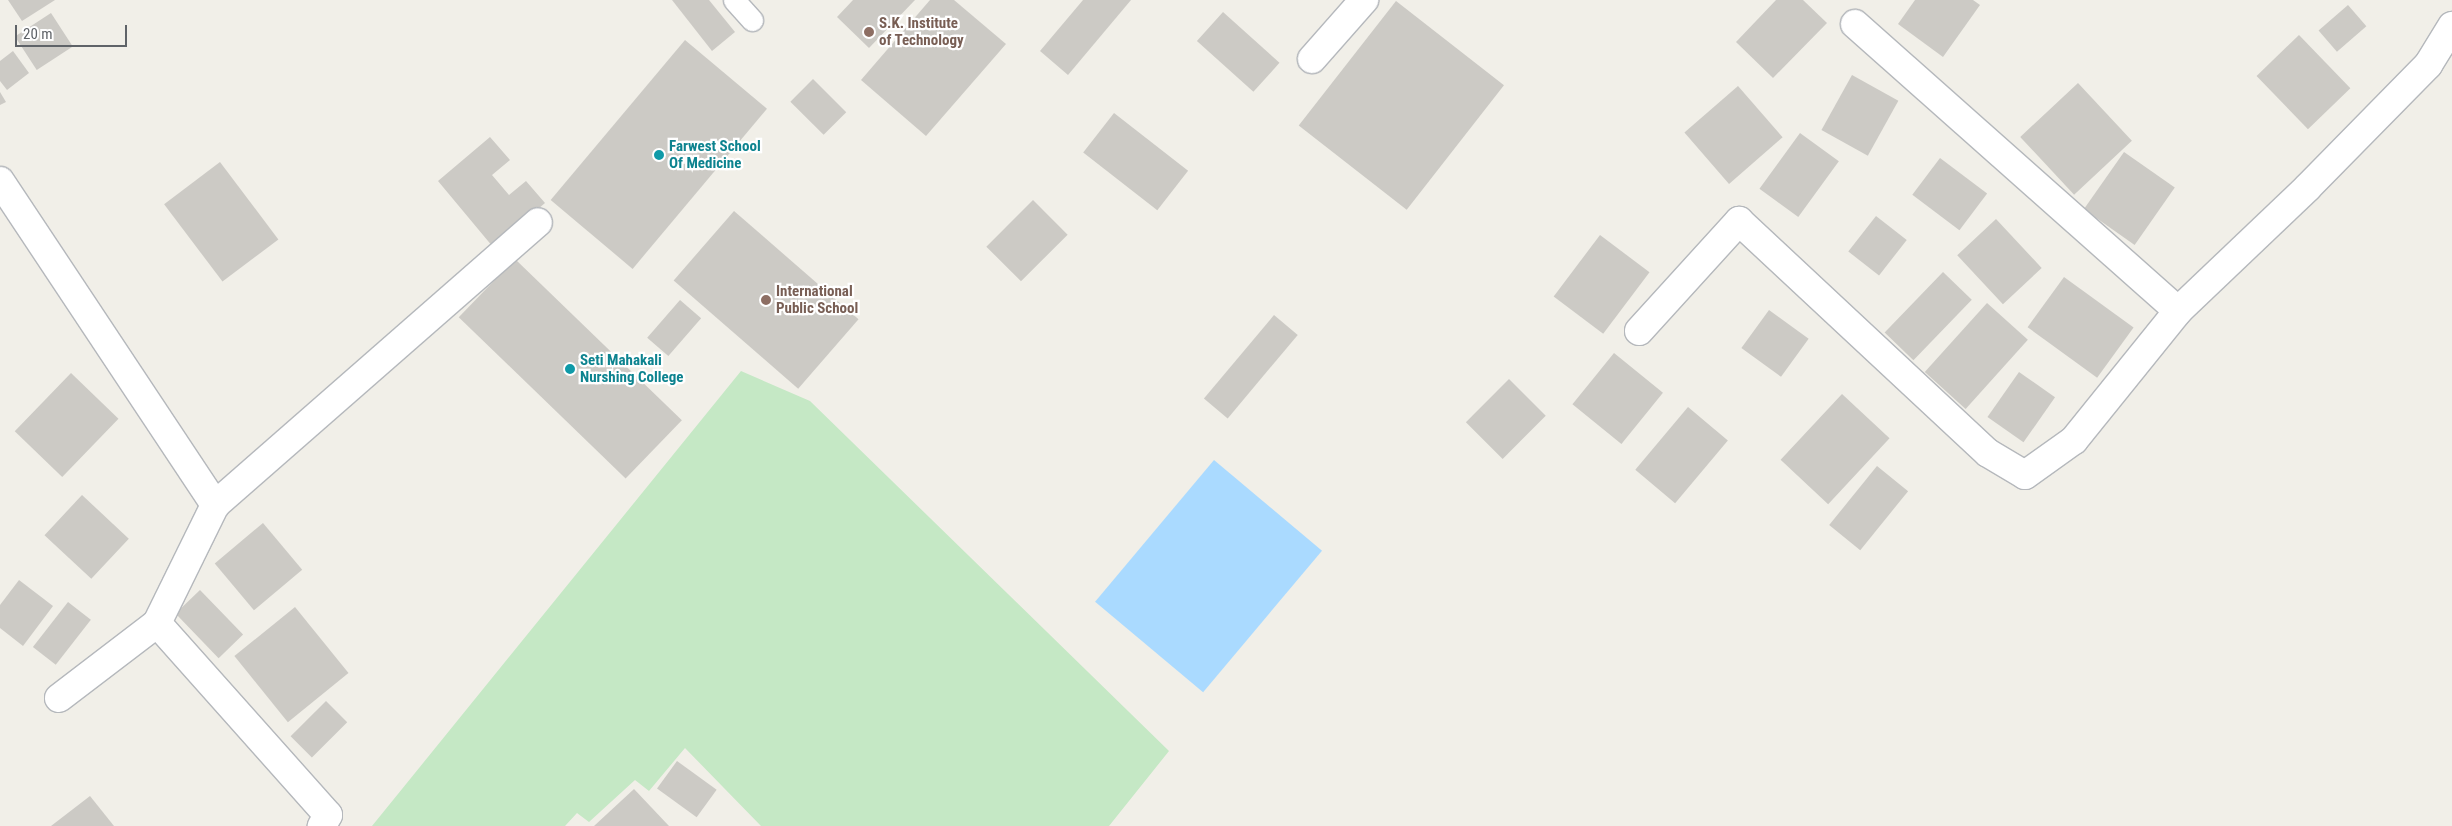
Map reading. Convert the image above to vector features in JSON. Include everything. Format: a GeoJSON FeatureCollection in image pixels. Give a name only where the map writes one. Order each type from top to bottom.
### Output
{"type":"FeatureCollection","features":[{"type":"Feature","properties":{"kind":"street"},"geometry":{"type":"LineString","coordinates":[[1312,59],[1364,0]]}},
{"type":"Feature","properties":{"kind":"street"},"geometry":{"type":"LineString","coordinates":[[1855,24],[2178,312]]}},
{"type":"Feature","properties":{"kind":"street"},"geometry":{"type":"LineString","coordinates":[[1639,331],[1739,221],[1988,453],[2025,475],[2074,440],[2178,312],[2306,188],[2428,65],[2452,26]]}},
{"type":"Feature","properties":{"kind":"street"},"geometry":{"type":"LineString","coordinates":[[0,181],[215,505]]}},
{"type":"Feature","properties":{"kind":"street"},"geometry":{"type":"LineString","coordinates":[[59,698],[157,623],[215,505],[538,222]]}},
{"type":"Feature","properties":{"kind":"street"},"geometry":{"type":"LineString","coordinates":[[157,623],[329,822]]}},
{"type":"Feature","properties":{"kind":"lane"},"geometry":{"type":"LineString","coordinates":[[734,0],[752,20]]}},
{"type":"Feature","properties":{"kind":"green space"},"geometry":{"type":"Polygon","coordinates":[[[741,371],[810,401],[1169,751],[1109,826],[761,826],[685,748],[649,791],[635,780],[589,822],[577,813],[565,826],[372,826],[741,371]]]}},
{"type":"Feature","properties":{"kind":"water"},"geometry":{"type":"Polygon","coordinates":[[[1214,460],[1322,551],[1203,692],[1095,602],[1214,460]]]}},
{"type":"Feature","properties":{"kind":"building"},"geometry":{"type":"Polygon","coordinates":[[[8,0],[55,0],[22,21],[8,0]]]}},
{"type":"Feature","properties":{"kind":"building"},"geometry":{"type":"Polygon","coordinates":[[[672,0],[709,0],[735,32],[712,51],[672,0]]]}},
{"type":"Feature","properties":{"kind":"building","name":"S.K. Institute of Technology"},"geometry":{"type":"Polygon","coordinates":[[[853,0],[915,0],[869,48],[837,17],[853,0]]]}},
{"type":"Feature","properties":{"kind":"building"},"geometry":{"type":"Polygon","coordinates":[[[930,0],[954,0],[1006,44],[926,136],[861,80],[930,0]]]}},
{"type":"Feature","properties":{"kind":"building"},"geometry":{"type":"Polygon","coordinates":[[[1083,0],[1131,0],[1068,75],[1040,51],[1083,0]]]}},
{"type":"Feature","properties":{"kind":"building"},"geometry":{"type":"Polygon","coordinates":[[[1776,0],[1803,0],[1827,23],[1773,78],[1736,42],[1776,0]]]}},
{"type":"Feature","properties":{"kind":"building"},"geometry":{"type":"Polygon","coordinates":[[[1915,0],[1973,0],[1980,5],[1943,57],[1898,24],[1915,0]]]}},
{"type":"Feature","properties":{"kind":"building"},"geometry":{"type":"Polygon","coordinates":[[[1396,1],[1504,85],[1407,210],[1299,126],[1396,1]]]}},
{"type":"Feature","properties":{"kind":"building"},"geometry":{"type":"Polygon","coordinates":[[[2348,5],[2366,26],[2337,52],[2319,31],[2348,5]]]}},
{"type":"Feature","properties":{"kind":"building"},"geometry":{"type":"Polygon","coordinates":[[[1223,12],[1279,63],[1253,92],[1197,41],[1223,12]]]}},
{"type":"Feature","properties":{"kind":"building"},"geometry":{"type":"Polygon","coordinates":[[[51,13],[73,47],[37,70],[15,36],[51,13]]]}},
{"type":"Feature","properties":{"kind":"building"},"geometry":{"type":"Polygon","coordinates":[[[2299,35],[2350,88],[2308,129],[2257,76],[2299,35]]]}},
{"type":"Feature","properties":{"kind":"building","name":"Farwest School Of Medicine"},"geometry":{"type":"Polygon","coordinates":[[[685,40],[767,109],[633,269],[551,200],[685,40]]]}},
{"type":"Feature","properties":{"kind":"building"},"geometry":{"type":"Polygon","coordinates":[[[13,51],[29,73],[7,90],[0,81],[0,61],[13,51]]]}},
{"type":"Feature","properties":{"kind":"building"},"geometry":{"type":"Polygon","coordinates":[[[1852,75],[1898,101],[1868,156],[1821,130],[1852,75]]]}},
{"type":"Feature","properties":{"kind":"building"},"geometry":{"type":"Polygon","coordinates":[[[813,79],[846,112],[824,135],[790,102],[813,79]]]}},
{"type":"Feature","properties":{"kind":"building"},"geometry":{"type":"Polygon","coordinates":[[[2078,83],[2132,141],[2074,195],[2020,137],[2078,83]]]}},
{"type":"Feature","properties":{"kind":"building"},"geometry":{"type":"Polygon","coordinates":[[[1738,86],[1783,137],[1729,184],[1684,133],[1738,86]]]}},
{"type":"Feature","properties":{"kind":"building"},"geometry":{"type":"Polygon","coordinates":[[[0,92],[6,102],[0,105],[0,92]]]}},
{"type":"Feature","properties":{"kind":"building"},"geometry":{"type":"Polygon","coordinates":[[[1114,113],[1188,171],[1157,210],[1083,152],[1114,113]]]}},
{"type":"Feature","properties":{"kind":"building"},"geometry":{"type":"Polygon","coordinates":[[[1800,133],[1839,161],[1798,217],[1759,189],[1800,133]]]}},
{"type":"Feature","properties":{"kind":"building"},"geometry":{"type":"Polygon","coordinates":[[[490,137],[510,160],[492,175],[509,195],[526,181],[545,203],[493,247],[438,181],[490,137]]]}},
{"type":"Feature","properties":{"kind":"building"},"geometry":{"type":"Polygon","coordinates":[[[2124,152],[2175,188],[2135,245],[2084,209],[2124,152]]]}},
{"type":"Feature","properties":{"kind":"building"},"geometry":{"type":"Polygon","coordinates":[[[1940,158],[1987,194],[1959,230],[1912,195],[1940,158]]]}},
{"type":"Feature","properties":{"kind":"building"},"geometry":{"type":"Polygon","coordinates":[[[220,162],[278,239],[222,282],[164,204],[220,162]]]}},
{"type":"Feature","properties":{"kind":"building"},"geometry":{"type":"Polygon","coordinates":[[[1033,200],[1068,235],[1021,281],[986,247],[1033,200]]]}},
{"type":"Feature","properties":{"kind":"building","name":"International Public School"},"geometry":{"type":"Polygon","coordinates":[[[734,211],[859,319],[798,389],[674,280],[734,211]]]}},
{"type":"Feature","properties":{"kind":"building"},"geometry":{"type":"Polygon","coordinates":[[[1876,216],[1907,240],[1879,275],[1848,251],[1876,216]]]}},
{"type":"Feature","properties":{"kind":"building"},"geometry":{"type":"Polygon","coordinates":[[[1996,219],[2042,268],[2003,304],[1957,255],[1996,219]]]}},
{"type":"Feature","properties":{"kind":"building"},"geometry":{"type":"Polygon","coordinates":[[[1600,235],[1650,272],[1603,334],[1554,296],[1600,235]]]}},
{"type":"Feature","properties":{"kind":"building","name":"Seti Mahakali Nurshing College"},"geometry":{"type":"Polygon","coordinates":[[[515,259],[682,420],[626,478],[459,317],[515,259]]]}},
{"type":"Feature","properties":{"kind":"building"},"geometry":{"type":"Polygon","coordinates":[[[1943,272],[1972,300],[1913,360],[1885,332],[1943,272]]]}},
{"type":"Feature","properties":{"kind":"building"},"geometry":{"type":"Polygon","coordinates":[[[2064,277],[2134,328],[2097,378],[2028,327],[2064,277]]]}},
{"type":"Feature","properties":{"kind":"building"},"geometry":{"type":"Polygon","coordinates":[[[680,300],[701,318],[668,356],[647,338],[680,300]]]}},
{"type":"Feature","properties":{"kind":"building"},"geometry":{"type":"Polygon","coordinates":[[[1987,303],[2028,340],[1966,409],[1925,372],[1987,303]]]}},
{"type":"Feature","properties":{"kind":"building"},"geometry":{"type":"Polygon","coordinates":[[[1769,310],[1809,339],[1781,377],[1741,348],[1769,310]]]}},
{"type":"Feature","properties":{"kind":"building"},"geometry":{"type":"Polygon","coordinates":[[[1274,315],[1298,335],[1228,418],[1204,398],[1274,315]]]}},
{"type":"Feature","properties":{"kind":"building"},"geometry":{"type":"Polygon","coordinates":[[[1614,353],[1663,393],[1621,444],[1572,404],[1614,353]]]}},
{"type":"Feature","properties":{"kind":"building"},"geometry":{"type":"Polygon","coordinates":[[[2019,372],[2055,397],[2023,442],[1987,417],[2019,372]]]}},
{"type":"Feature","properties":{"kind":"building"},"geometry":{"type":"Polygon","coordinates":[[[71,373],[118,419],[62,477],[15,431],[71,373]]]}},
{"type":"Feature","properties":{"kind":"building"},"geometry":{"type":"Polygon","coordinates":[[[1509,379],[1546,416],[1503,459],[1466,422],[1509,379]]]}},
{"type":"Feature","properties":{"kind":"building"},"geometry":{"type":"Polygon","coordinates":[[[1842,394],[1890,438],[1828,504],[1781,460],[1842,394]]]}},
{"type":"Feature","properties":{"kind":"building"},"geometry":{"type":"Polygon","coordinates":[[[1688,407],[1728,440],[1675,503],[1635,470],[1688,407]]]}},
{"type":"Feature","properties":{"kind":"building"},"geometry":{"type":"Polygon","coordinates":[[[1877,466],[1908,491],[1860,550],[1829,525],[1877,466]]]}},
{"type":"Feature","properties":{"kind":"building"},"geometry":{"type":"Polygon","coordinates":[[[82,495],[129,539],[91,579],[44,535],[82,495]]]}},
{"type":"Feature","properties":{"kind":"building"},"geometry":{"type":"Polygon","coordinates":[[[263,523],[302,570],[254,610],[215,563],[263,523]]]}},
{"type":"Feature","properties":{"kind":"building"},"geometry":{"type":"Polygon","coordinates":[[[19,580],[53,606],[23,646],[0,628],[0,605],[19,580]]]}},
{"type":"Feature","properties":{"kind":"building"},"geometry":{"type":"Polygon","coordinates":[[[200,590],[243,635],[219,658],[176,614],[200,590]]]}},
{"type":"Feature","properties":{"kind":"building"},"geometry":{"type":"Polygon","coordinates":[[[68,602],[91,620],[56,665],[33,647],[68,602]]]}},
{"type":"Feature","properties":{"kind":"building"},"geometry":{"type":"Polygon","coordinates":[[[295,607],[348,673],[288,722],[234,656],[295,607]]]}},
{"type":"Feature","properties":{"kind":"building"},"geometry":{"type":"Polygon","coordinates":[[[326,701],[347,722],[312,758],[291,736],[326,701]]]}},
{"type":"Feature","properties":{"kind":"building"},"geometry":{"type":"Polygon","coordinates":[[[677,761],[717,790],[697,817],[657,789],[677,761]]]}},
{"type":"Feature","properties":{"kind":"building"},"geometry":{"type":"Polygon","coordinates":[[[634,789],[669,826],[594,826],[634,789]]]}},
{"type":"Feature","properties":{"kind":"building"},"geometry":{"type":"Polygon","coordinates":[[[90,796],[114,826],[51,826],[90,796]]]}},
{"type":"Feature","properties":{"kind":"place","name":"S.K. Institute of Technology"},"geometry":{"type":"Point","coordinates":[869,32]}},
{"type":"Feature","properties":{"kind":"place","name":"Farwest School Of Medicine"},"geometry":{"type":"Point","coordinates":[659,155]}},
{"type":"Feature","properties":{"kind":"place","name":"International Public School"},"geometry":{"type":"Point","coordinates":[766,300]}},
{"type":"Feature","properties":{"kind":"place","name":"Seti Mahakali Nurshing College"},"geometry":{"type":"Point","coordinates":[570,369]}}]}
